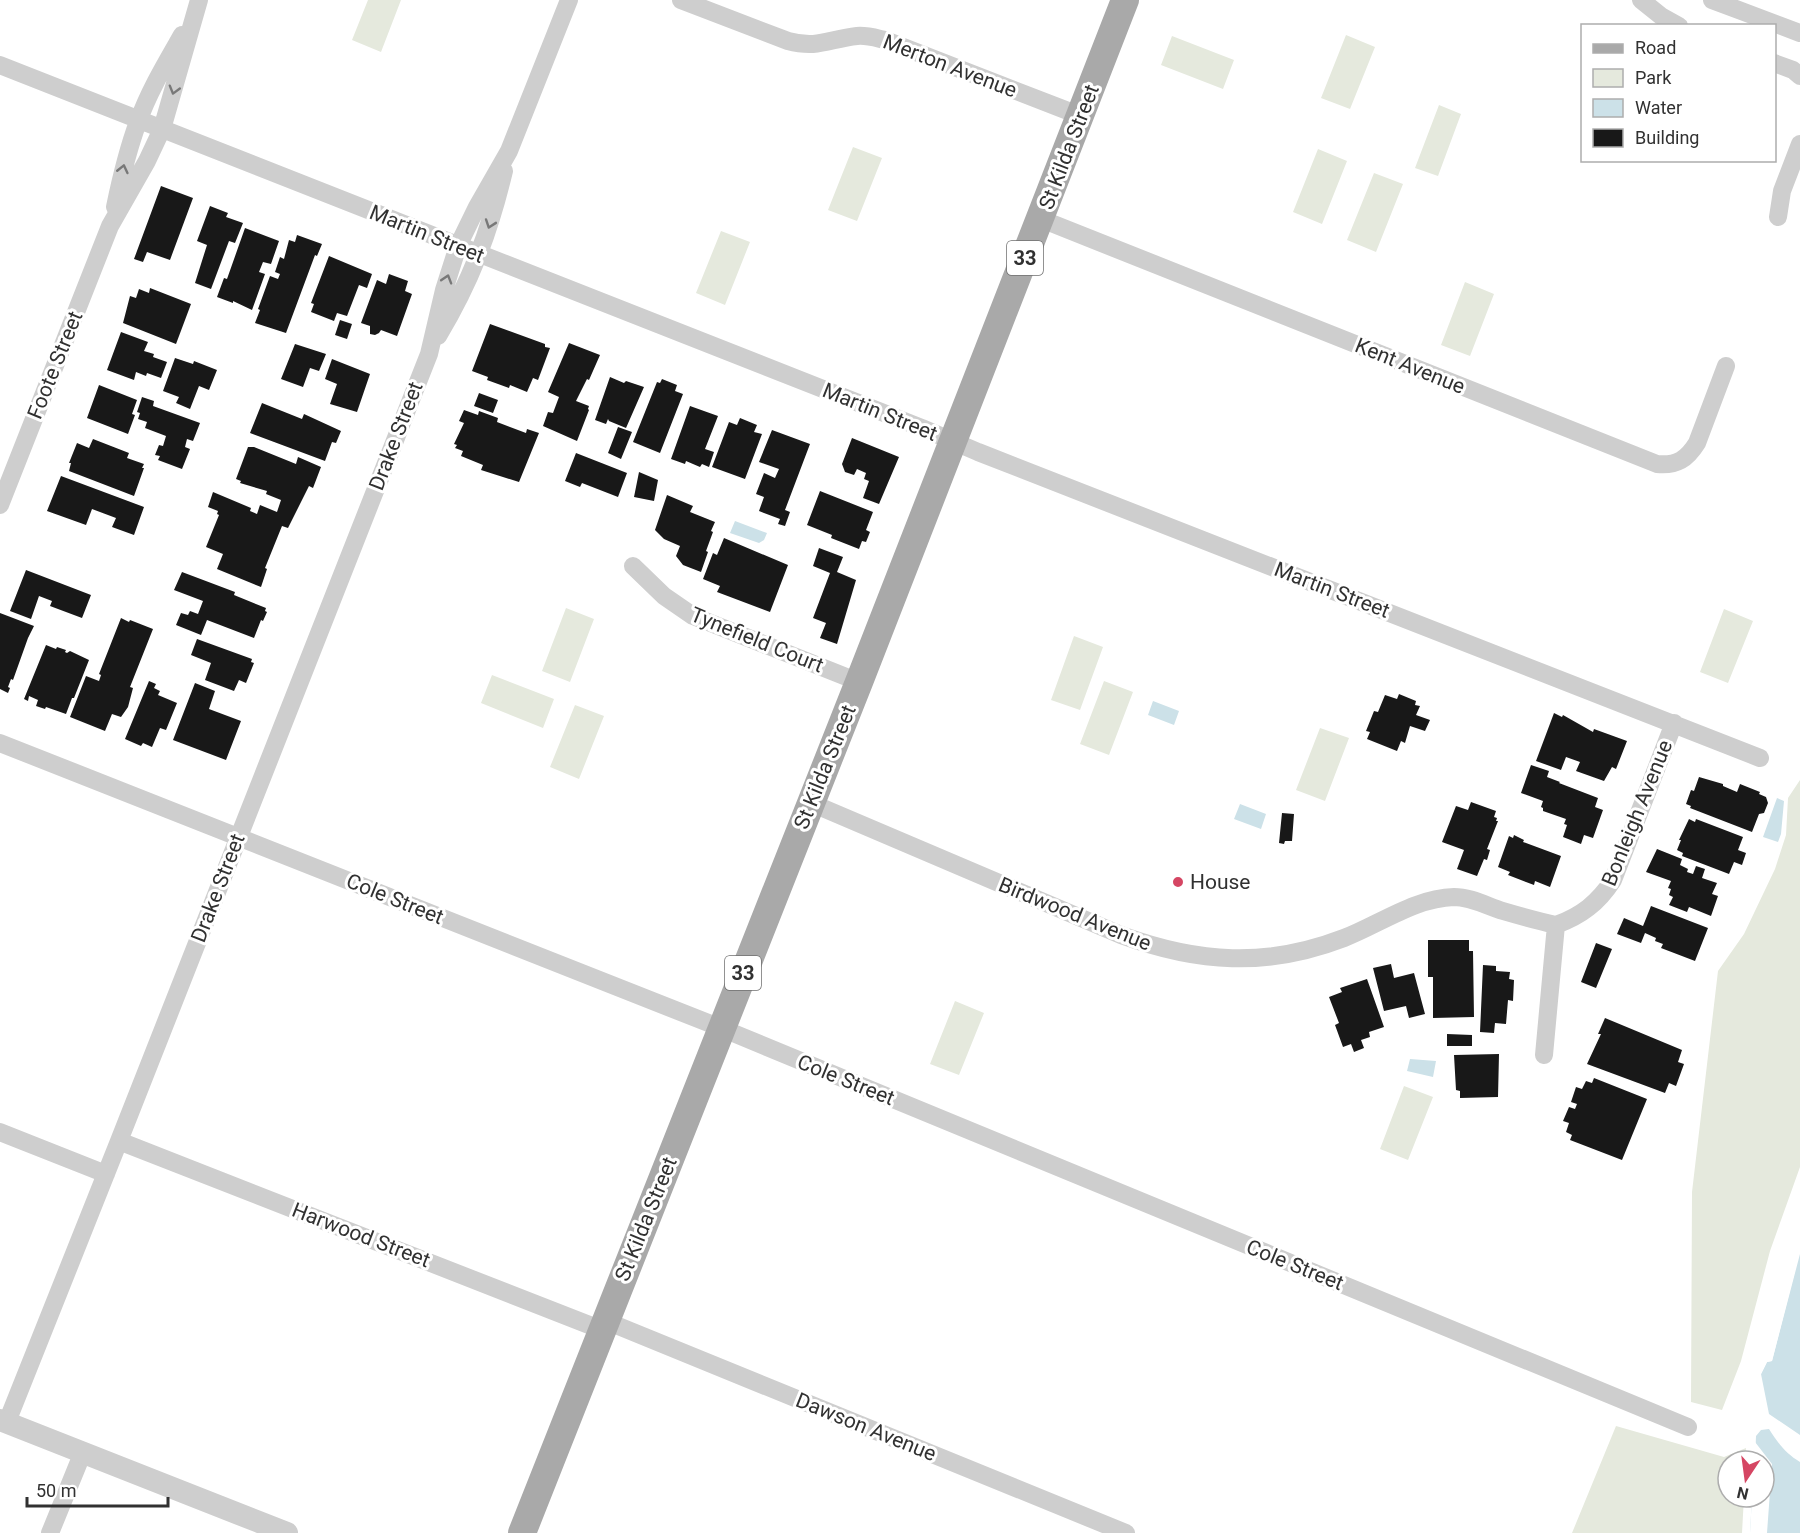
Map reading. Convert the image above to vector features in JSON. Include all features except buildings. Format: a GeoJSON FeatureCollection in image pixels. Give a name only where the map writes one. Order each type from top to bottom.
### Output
{"type":"FeatureCollection","features":[{"type":"Feature","properties":{"kind":"main road","name":"St Kilda Street"},"geometry":{"type":"LineString","coordinates":[[522,1533],[1041,219],[1125,0]]}},
{"type":"Feature","properties":{"kind":"street","name":"Drake Street"},"geometry":{"type":"LineString","coordinates":[[429,354],[444,290],[458,246],[508,151],[569,0]]}},
{"type":"Feature","properties":{"kind":"street","name":"Merton Avenue"},"geometry":{"type":"LineString","coordinates":[[681,0],[802,45],[818,45],[859,35],[885,40],[1081,116]]}},
{"type":"Feature","properties":{"kind":"street"},"geometry":{"type":"LineString","coordinates":[[1641,0],[1664,8],[1677,24]]}},
{"type":"Feature","properties":{"kind":"street"},"geometry":{"type":"LineString","coordinates":[[1712,0],[1800,33]]}},
{"type":"Feature","properties":{"kind":"street","name":"Foote Street"},"geometry":{"type":"LineString","coordinates":[[110,226],[127,154],[139,120],[197,6]]}},
{"type":"Feature","properties":{"kind":"street","name":"Foote Street"},"geometry":{"type":"LineString","coordinates":[[0,505],[110,226],[147,161],[162,129],[197,6]]}},
{"type":"Feature","properties":{"kind":"street","name":"Martin Street"},"geometry":{"type":"LineString","coordinates":[[0,64],[953,442],[1760,758]]}},
{"type":"Feature","properties":{"kind":"street"},"geometry":{"type":"LineString","coordinates":[[1776,64],[1793,70],[1800,76]]}},
{"type":"Feature","properties":{"kind":"street"},"geometry":{"type":"LineString","coordinates":[[1778,217],[1782,191],[1800,144]]}},
{"type":"Feature","properties":{"kind":"street","name":"Drake Street"},"geometry":{"type":"LineString","coordinates":[[3,1421],[120,1141],[429,354],[461,297],[480,254],[494,214],[508,151]]}},
{"type":"Feature","properties":{"kind":"street","name":"Kent Avenue"},"geometry":{"type":"LineString","coordinates":[[1041,219],[1657,464],[1673,464],[1690,454],[1697,443],[1726,366]]}},
{"type":"Feature","properties":{"kind":"street","name":"Tynefield Court"},"geometry":{"type":"LineString","coordinates":[[633,566],[664,596],[693,616],[859,681]]}},
{"type":"Feature","properties":{"kind":"street","name":"Bonleigh Avenue"},"geometry":{"type":"LineString","coordinates":[[1556,925],[1587,910],[1602,897],[1613,880],[1674,723]]}},
{"type":"Feature","properties":{"kind":"street","name":"Cole Street"},"geometry":{"type":"LineString","coordinates":[[0,743],[722,1028],[1688,1427]]}},
{"type":"Feature","properties":{"kind":"street","name":"Birdwood Avenue"},"geometry":{"type":"LineString","coordinates":[[811,803],[1121,935],[1155,947],[1202,956],[1247,960],[1292,954],[1344,938],[1432,900],[1456,897],[1469,898],[1556,925]]}},
{"type":"Feature","properties":{"kind":"street"},"geometry":{"type":"LineString","coordinates":[[1544,1055],[1556,925]]}},
{"type":"Feature","properties":{"kind":"street"},"geometry":{"type":"LineString","coordinates":[[0,1132],[106,1174]]}},
{"type":"Feature","properties":{"kind":"street","name":"Harwood Street"},"geometry":{"type":"LineString","coordinates":[[120,1141],[604,1326]]}},
{"type":"Feature","properties":{"kind":"street","name":"Dawson Avenue"},"geometry":{"type":"LineString","coordinates":[[604,1326],[1126,1533]]}},
{"type":"Feature","properties":{"kind":"street"},"geometry":{"type":"LineString","coordinates":[[3,1421],[287,1533]]}},
{"type":"Feature","properties":{"kind":"street"},"geometry":{"type":"LineString","coordinates":[[50,1533],[83,1452]]}},
{"type":"Feature","properties":{"kind":"green space"},"geometry":{"type":"Polygon","coordinates":[[[368,0],[401,0],[381,52],[352,40],[368,0]]]}},
{"type":"Feature","properties":{"kind":"green space"},"geometry":{"type":"Polygon","coordinates":[[[1346,35],[1375,47],[1350,109],[1321,98],[1346,35]]]}},
{"type":"Feature","properties":{"kind":"green space"},"geometry":{"type":"Polygon","coordinates":[[[1172,36],[1234,60],[1223,89],[1161,65],[1172,36]]]}},
{"type":"Feature","properties":{"kind":"green space"},"geometry":{"type":"Polygon","coordinates":[[[1439,105],[1461,114],[1438,176],[1415,168],[1439,105]]]}},
{"type":"Feature","properties":{"kind":"green space"},"geometry":{"type":"Polygon","coordinates":[[[853,147],[882,158],[857,221],[828,210],[853,147]]]}},
{"type":"Feature","properties":{"kind":"green space"},"geometry":{"type":"Polygon","coordinates":[[[1318,149],[1347,161],[1322,224],[1293,212],[1318,149]]]}},
{"type":"Feature","properties":{"kind":"green space"},"geometry":{"type":"Polygon","coordinates":[[[1374,173],[1403,184],[1376,252],[1347,240],[1374,173]]]}},
{"type":"Feature","properties":{"kind":"green space"},"geometry":{"type":"Polygon","coordinates":[[[721,231],[750,242],[725,305],[696,293],[721,231]]]}},
{"type":"Feature","properties":{"kind":"green space"},"geometry":{"type":"Polygon","coordinates":[[[1465,282],[1494,294],[1470,356],[1441,345],[1465,282]]]}},
{"type":"Feature","properties":{"kind":"green space"},"geometry":{"type":"Polygon","coordinates":[[[566,608],[594,619],[570,682],[542,671],[566,608]]]}},
{"type":"Feature","properties":{"kind":"green space"},"geometry":{"type":"Polygon","coordinates":[[[1724,609],[1753,621],[1728,683],[1700,672],[1724,609]]]}},
{"type":"Feature","properties":{"kind":"green space"},"geometry":{"type":"Polygon","coordinates":[[[1074,636],[1103,647],[1080,710],[1051,700],[1074,636]]]}},
{"type":"Feature","properties":{"kind":"green space"},"geometry":{"type":"Polygon","coordinates":[[[492,675],[554,699],[543,728],[481,703],[492,675]]]}},
{"type":"Feature","properties":{"kind":"green space"},"geometry":{"type":"Polygon","coordinates":[[[1104,681],[1133,692],[1109,755],[1080,744],[1104,681]]]}},
{"type":"Feature","properties":{"kind":"green space"},"geometry":{"type":"Polygon","coordinates":[[[575,705],[604,716],[579,779],[550,767],[575,705]]]}},
{"type":"Feature","properties":{"kind":"green space"},"geometry":{"type":"Polygon","coordinates":[[[1320,728],[1349,738],[1325,801],[1296,790],[1320,728]]]}},
{"type":"Feature","properties":{"kind":"green space"},"geometry":{"type":"Polygon","coordinates":[[[1800,780],[1800,1167],[1770,1251],[1741,1361],[1722,1410],[1691,1402],[1692,1192],[1718,971],[1744,934],[1775,869],[1786,835],[1788,798],[1800,780]]]}},
{"type":"Feature","properties":{"kind":"green space"},"geometry":{"type":"Polygon","coordinates":[[[955,1001],[984,1013],[959,1075],[930,1064],[955,1001]]]}},
{"type":"Feature","properties":{"kind":"green space"},"geometry":{"type":"Polygon","coordinates":[[[1404,1086],[1433,1097],[1408,1160],[1380,1149],[1404,1086]]]}},
{"type":"Feature","properties":{"kind":"green space"},"geometry":{"type":"Polygon","coordinates":[[[1616,1426],[1716,1455],[1716,1509],[1743,1509],[1742,1533],[1572,1533],[1616,1426]]]}},
{"type":"Feature","properties":{"kind":"water"},"geometry":{"type":"Polygon","coordinates":[[[735,521],[767,533],[764,540],[759,543],[730,533],[735,521]]]}},
{"type":"Feature","properties":{"kind":"water"},"geometry":{"type":"Polygon","coordinates":[[[1153,701],[1179,711],[1174,725],[1148,715],[1153,701]]]}},
{"type":"Feature","properties":{"kind":"water"},"geometry":{"type":"Polygon","coordinates":[[[1777,798],[1784,801],[1781,834],[1778,842],[1763,837],[1777,798]]]}},
{"type":"Feature","properties":{"kind":"water"},"geometry":{"type":"Polygon","coordinates":[[[1240,804],[1266,814],[1261,829],[1234,819],[1240,804]]]}},
{"type":"Feature","properties":{"kind":"water"},"geometry":{"type":"Polygon","coordinates":[[[1410,1059],[1436,1061],[1433,1077],[1407,1071],[1410,1059]]]}},
{"type":"Feature","properties":{"kind":"water"},"geometry":{"type":"Polygon","coordinates":[[[1800,1254],[1800,1435],[1769,1414],[1761,1374],[1767,1362],[1772,1361],[1800,1254]]]}},
{"type":"Feature","properties":{"kind":"water"},"geometry":{"type":"Polygon","coordinates":[[[1769,1429],[1783,1448],[1800,1462],[1800,1533],[1750,1533],[1751,1509],[1776,1509],[1776,1449],[1755,1449],[1756,1436],[1761,1430],[1769,1429]]]}},
{"type":"Feature","properties":{"kind":"pier"},"geometry":{"type":"Polygon","coordinates":[[[1800,1251],[1772,1361],[1767,1362],[1759,1378],[1761,1366],[1765,1360],[1769,1359],[1797,1254],[1800,1251]]]}},
{"type":"Feature","properties":{"kind":"pier"},"geometry":{"type":"Polygon","coordinates":[[[1751,1509],[1769,1509],[1767,1533],[1750,1533],[1751,1509]]]}},
{"type":"Feature","properties":{"kind":"place","name":"House"},"geometry":{"type":"Point","coordinates":[1178,882]}}]}
